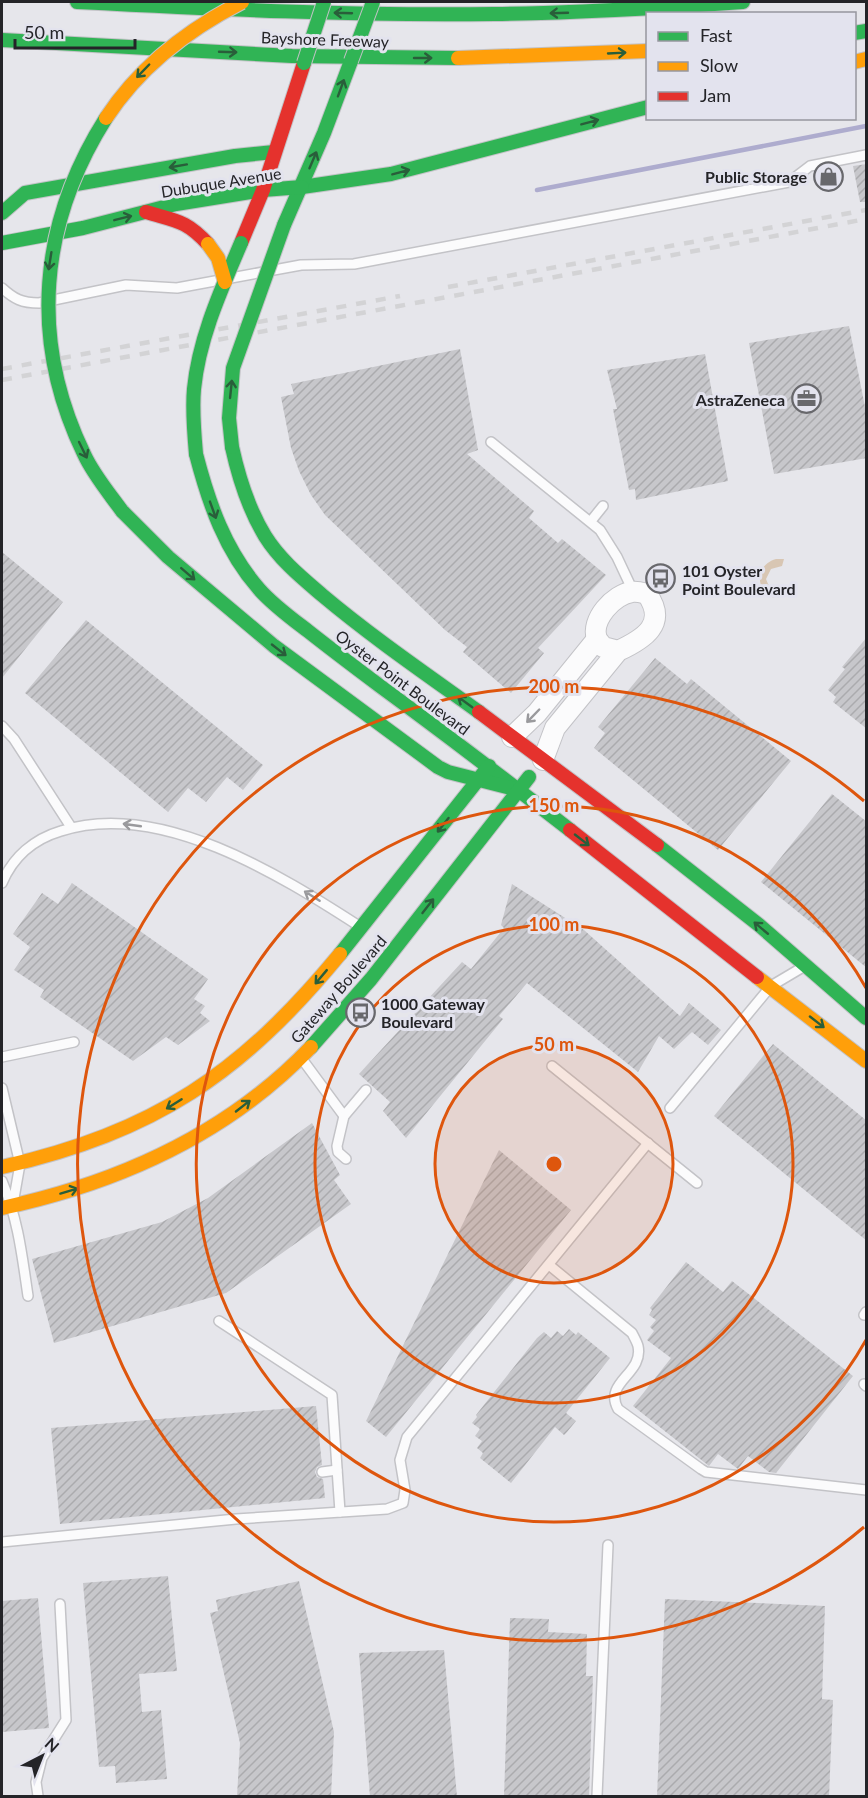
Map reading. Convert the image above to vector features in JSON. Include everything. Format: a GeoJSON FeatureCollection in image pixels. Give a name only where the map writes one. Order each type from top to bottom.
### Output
{"type":"FeatureCollection","features":[{"type":"Feature","properties":{"kind":"main road","name":"Bayshore Freeway"},"geometry":{"type":"LineString","coordinates":[[77,2],[302,12],[464,15],[608,11],[743,2]]}},
{"type":"Feature","properties":{"kind":"main road"},"geometry":{"type":"LineString","coordinates":[[114,3],[162,2]]}},
{"type":"Feature","properties":{"kind":"main road"},"geometry":{"type":"LineString","coordinates":[[242,2],[198,26],[153,61],[119,98],[87,145],[74,174],[54,237],[48,268],[46,300],[48,330],[59,391],[83,453],[101,483],[144,535],[195,580],[318,680],[438,767],[448,772],[519,790]]}},
{"type":"Feature","properties":{"kind":"main road","name":"Oyster Point Boulevard"},"geometry":{"type":"LineString","coordinates":[[324,2],[263,189],[225,282],[198,362],[193,410],[196,454],[217,523],[236,558],[260,590],[324,644],[489,766],[867,1061]]}},
{"type":"Feature","properties":{"kind":"main road","name":"Oyster Point Boulevard"},"geometry":{"type":"LineString","coordinates":[[373,2],[331,115],[284,225],[233,368],[229,418],[232,447],[238,476],[249,508],[266,538],[288,567],[347,616],[506,744],[543,760],[619,815],[759,925],[867,1018]]}},
{"type":"Feature","properties":{"kind":"main road","name":"Bayshore Freeway"},"geometry":{"type":"LineString","coordinates":[[2,40],[394,58],[464,58],[646,51]]}},
{"type":"Feature","properties":{"kind":"main road"},"geometry":{"type":"LineString","coordinates":[[302,187],[391,174],[646,108]]}},
{"type":"Feature","properties":{"kind":"main road","name":"Dubuque Avenue"},"geometry":{"type":"LineString","coordinates":[[2,213],[25,193],[235,156],[274,152],[302,187]]}},
{"type":"Feature","properties":{"kind":"main road","name":"Dubuque Avenue"},"geometry":{"type":"LineString","coordinates":[[2,243],[83,228],[176,204],[263,189],[302,187]]}},
{"type":"Feature","properties":{"kind":"main road"},"geometry":{"type":"LineString","coordinates":[[146,212],[184,223],[194,229],[218,258],[225,282]]}},
{"type":"Feature","properties":{"kind":"main road","name":"Gateway Boulevard"},"geometry":{"type":"LineString","coordinates":[[2,1167],[68,1150],[116,1133],[165,1109],[210,1082],[250,1051],[286,1017],[361,928],[506,744]]}},
{"type":"Feature","properties":{"kind":"main road","name":"Gateway Boulevard"},"geometry":{"type":"LineString","coordinates":[[7,1207],[70,1191],[131,1169],[184,1144],[232,1114],[265,1089],[301,1057],[355,998],[543,760]]}},
{"type":"Feature","properties":{"kind":"street"},"geometry":{"type":"LineString","coordinates":[[543,760],[555,728],[618,651],[632,645],[651,628],[656,616],[654,604],[647,594],[633,591],[619,596],[608,605],[600,619],[596,631],[597,639],[603,647],[618,651]]}},
{"type":"Feature","properties":{"kind":"street"},"geometry":{"type":"LineString","coordinates":[[506,744],[537,713],[597,639]]}},
{"type":"Feature","properties":{"kind":"lane"},"geometry":{"type":"LineString","coordinates":[[2,288],[13,298],[25,303],[39,303],[126,285],[177,288],[301,265],[354,264],[789,182],[810,166],[867,155]]}},
{"type":"Feature","properties":{"kind":"lane"},"geometry":{"type":"LineString","coordinates":[[491,442],[600,530],[617,556],[633,591]]}},
{"type":"Feature","properties":{"kind":"lane"},"geometry":{"type":"LineString","coordinates":[[591,521],[603,506]]}},
{"type":"Feature","properties":{"kind":"lane"},"geometry":{"type":"LineString","coordinates":[[2,726],[14,739],[71,827]]}},
{"type":"Feature","properties":{"kind":"lane"},"geometry":{"type":"LineString","coordinates":[[2,883],[7,871],[23,851],[45,836],[71,827],[98,823],[127,824],[178,834],[219,847],[300,889],[361,928]]}},
{"type":"Feature","properties":{"kind":"lane"},"geometry":{"type":"LineString","coordinates":[[670,1108],[771,986],[805,966]]}},
{"type":"Feature","properties":{"kind":"lane"},"geometry":{"type":"LineString","coordinates":[[2,1057],[74,1041]]}},
{"type":"Feature","properties":{"kind":"lane"},"geometry":{"type":"LineString","coordinates":[[301,1057],[344,1116]]}},
{"type":"Feature","properties":{"kind":"lane"},"geometry":{"type":"LineString","coordinates":[[552,1066],[697,1183]]}},
{"type":"Feature","properties":{"kind":"lane"},"geometry":{"type":"LineString","coordinates":[[2,1088],[20,1164],[7,1207]]}},
{"type":"Feature","properties":{"kind":"lane"},"geometry":{"type":"LineString","coordinates":[[348,1156],[338,1152],[337,1146],[344,1116],[366,1090]]}},
{"type":"Feature","properties":{"kind":"lane"},"geometry":{"type":"LineString","coordinates":[[2,1542],[236,1519],[387,1509],[403,1503],[405,1490],[400,1460],[406,1437],[648,1143]]}},
{"type":"Feature","properties":{"kind":"lane"},"geometry":{"type":"LineString","coordinates":[[2,1181],[7,1207],[21,1245],[28,1296]]}},
{"type":"Feature","properties":{"kind":"lane"},"geometry":{"type":"LineString","coordinates":[[549,1265],[632,1333],[638,1346],[638,1360],[616,1389],[613,1397],[618,1409],[692,1463],[706,1472],[867,1490]]}},
{"type":"Feature","properties":{"kind":"lane"},"geometry":{"type":"LineString","coordinates":[[219,1321],[332,1395],[340,1512]]}},
{"type":"Feature","properties":{"kind":"lane"},"geometry":{"type":"LineString","coordinates":[[322,1472],[337,1470]]}},
{"type":"Feature","properties":{"kind":"lane"},"geometry":{"type":"LineString","coordinates":[[597,1797],[608,1545]]}},
{"type":"Feature","properties":{"kind":"lane"},"geometry":{"type":"LineString","coordinates":[[38,1797],[36,1782],[42,1758],[66,1720],[60,1604]]}},
{"type":"Feature","properties":{"kind":"shaded area"},"geometry":{"type":"Polygon","coordinates":[[[784,559],[782,566],[771,569],[766,579],[773,590],[785,590],[788,596],[774,598],[766,594],[760,579],[762,569],[770,561],[784,559]]]}},
{"type":"Feature","properties":{"kind":"building"},"geometry":{"type":"Polygon","coordinates":[[[867,164],[867,202],[860,202],[853,166],[867,164]]]}},
{"type":"Feature","properties":{"kind":"building"},"geometry":{"type":"Polygon","coordinates":[[[849,326],[867,417],[867,458],[774,474],[749,343],[849,326]]]}},
{"type":"Feature","properties":{"kind":"building"},"geometry":{"type":"Polygon","coordinates":[[[460,349],[478,450],[467,454],[534,511],[529,518],[558,543],[562,539],[606,575],[538,648],[544,653],[511,693],[463,652],[467,647],[445,630],[325,515],[311,495],[299,471],[291,448],[281,397],[294,394],[291,384],[460,349]]]}},
{"type":"Feature","properties":{"kind":"building"},"geometry":{"type":"Polygon","coordinates":[[[705,354],[728,481],[636,500],[635,489],[629,490],[613,409],[617,409],[607,370],[705,354]]]}},
{"type":"Feature","properties":{"kind":"building"},"geometry":{"type":"Polygon","coordinates":[[[2,552],[63,602],[2,678],[2,552]]]}},
{"type":"Feature","properties":{"kind":"building"},"geometry":{"type":"Polygon","coordinates":[[[86,620],[263,765],[243,790],[227,777],[206,802],[188,788],[168,812],[25,693],[86,620]]]}},
{"type":"Feature","properties":{"kind":"building"},"geometry":{"type":"Polygon","coordinates":[[[867,637],[867,729],[833,702],[836,697],[828,690],[845,669],[842,667],[867,637]]]}},
{"type":"Feature","properties":{"kind":"building"},"geometry":{"type":"Polygon","coordinates":[[[655,658],[687,684],[691,679],[791,761],[718,850],[594,748],[605,733],[598,727],[655,658]]]}},
{"type":"Feature","properties":{"kind":"building"},"geometry":{"type":"Polygon","coordinates":[[[832,794],[867,822],[867,968],[761,882],[832,794]]]}},
{"type":"Feature","properties":{"kind":"building"},"geometry":{"type":"Polygon","coordinates":[[[72,883],[208,979],[194,999],[205,1006],[200,1013],[210,1021],[178,1045],[166,1037],[133,1061],[40,997],[44,990],[14,970],[30,947],[13,934],[42,893],[58,904],[72,883]]]}},
{"type":"Feature","properties":{"kind":"building"},"geometry":{"type":"Polygon","coordinates":[[[512,884],[584,930],[680,1016],[689,1003],[721,1030],[708,1045],[692,1032],[674,1049],[659,1036],[638,1072],[527,983],[499,1016],[503,1019],[406,1138],[383,1111],[390,1102],[359,1074],[462,962],[471,969],[504,928],[501,925],[512,884]]]}},
{"type":"Feature","properties":{"kind":"building"},"geometry":{"type":"Polygon","coordinates":[[[773,1044],[867,1121],[867,1241],[714,1116],[773,1044]]]}},
{"type":"Feature","properties":{"kind":"building"},"geometry":{"type":"Polygon","coordinates":[[[312,1123],[340,1175],[334,1180],[351,1204],[226,1293],[54,1343],[32,1259],[162,1222],[208,1198],[312,1123]]]}},
{"type":"Feature","properties":{"kind":"building"},"geometry":{"type":"Polygon","coordinates":[[[499,1150],[571,1210],[386,1437],[366,1421],[499,1150]]]}},
{"type":"Feature","properties":{"kind":"building"},"geometry":{"type":"Polygon","coordinates":[[[686,1262],[723,1292],[732,1281],[853,1376],[776,1473],[769,1472],[748,1456],[738,1469],[718,1454],[709,1466],[633,1406],[671,1358],[647,1340],[654,1331],[650,1327],[656,1320],[649,1315],[652,1310],[650,1308],[686,1262]]]}},
{"type":"Feature","properties":{"kind":"building"},"geometry":{"type":"Polygon","coordinates":[[[569,1329],[576,1335],[578,1332],[610,1358],[566,1413],[576,1421],[564,1435],[555,1427],[511,1483],[480,1458],[483,1453],[477,1448],[482,1441],[475,1436],[480,1429],[472,1423],[537,1338],[544,1332],[551,1338],[557,1331],[563,1336],[569,1329]]]}},
{"type":"Feature","properties":{"kind":"building"},"geometry":{"type":"Polygon","coordinates":[[[316,1406],[322,1465],[317,1467],[315,1472],[317,1477],[323,1479],[325,1498],[60,1524],[51,1428],[316,1406]]]}},
{"type":"Feature","properties":{"kind":"building"},"geometry":{"type":"Polygon","coordinates":[[[168,1576],[177,1671],[139,1674],[142,1712],[161,1710],[167,1779],[116,1783],[115,1766],[99,1767],[83,1583],[168,1576]]]}},
{"type":"Feature","properties":{"kind":"building"},"geometry":{"type":"Polygon","coordinates":[[[299,1581],[334,1732],[331,1797],[237,1797],[240,1743],[210,1613],[218,1611],[216,1600],[299,1581]]]}},
{"type":"Feature","properties":{"kind":"building"},"geometry":{"type":"Polygon","coordinates":[[[38,1598],[49,1728],[2,1732],[2,1601],[38,1598]]]}},
{"type":"Feature","properties":{"kind":"building"},"geometry":{"type":"Polygon","coordinates":[[[665,1599],[825,1606],[822,1699],[833,1700],[829,1797],[657,1797],[665,1599]]]}},
{"type":"Feature","properties":{"kind":"building"},"geometry":{"type":"Polygon","coordinates":[[[510,1618],[549,1619],[548,1632],[587,1634],[586,1676],[593,1676],[589,1797],[504,1797],[510,1618]]]}},
{"type":"Feature","properties":{"kind":"building"},"geometry":{"type":"Polygon","coordinates":[[[444,1650],[457,1797],[370,1797],[359,1653],[444,1650]]]}},
{"type":"Feature","properties":{"kind":"waterway"},"geometry":{"type":"LineString","coordinates":[[537,190],[866,126]]}},
{"type":"Feature","properties":{"kind":"railway"},"geometry":{"type":"LineString","coordinates":[[448,287],[866,210]]}},
{"type":"Feature","properties":{"kind":"railway"},"geometry":{"type":"LineString","coordinates":[[2,380],[866,219]]}},
{"type":"Feature","properties":{"kind":"railway"},"geometry":{"type":"LineString","coordinates":[[2,369],[400,296]]}},
{"type":"Feature","properties":{"kind":"traffic: fast"},"geometry":{"type":"LineString","coordinates":[[77,2],[390,14],[587,11],[743,2]]}},
{"type":"Feature","properties":{"kind":"traffic: fast"},"geometry":{"type":"LineString","coordinates":[[304,63],[324,2]]}},
{"type":"Feature","properties":{"kind":"traffic: fast"},"geometry":{"type":"LineString","coordinates":[[351,61],[373,2]]}},
{"type":"Feature","properties":{"kind":"traffic: fast"},"geometry":{"type":"LineString","coordinates":[[856,33],[866,31]]}},
{"type":"Feature","properties":{"kind":"traffic: fast"},"geometry":{"type":"LineString","coordinates":[[2,40],[292,56],[458,58]]}},
{"type":"Feature","properties":{"kind":"traffic: fast"},"geometry":{"type":"LineString","coordinates":[[284,225],[324,133],[351,61]]}},
{"type":"Feature","properties":{"kind":"traffic: fast"},"geometry":{"type":"LineString","coordinates":[[302,187],[391,174],[646,108]]}},
{"type":"Feature","properties":{"kind":"traffic: fast"},"geometry":{"type":"LineString","coordinates":[[106,118],[84,158],[67,199],[55,241],[49,283],[49,326],[55,368],[66,411],[84,454],[122,511]]}},
{"type":"Feature","properties":{"kind":"traffic: fast"},"geometry":{"type":"LineString","coordinates":[[2,213],[25,193],[235,156],[274,152]]}},
{"type":"Feature","properties":{"kind":"traffic: fast"},"geometry":{"type":"LineString","coordinates":[[2,243],[83,228],[176,204],[263,190],[302,187]]}},
{"type":"Feature","properties":{"kind":"traffic: fast"},"geometry":{"type":"LineString","coordinates":[[232,447],[229,418],[233,368],[284,225]]}},
{"type":"Feature","properties":{"kind":"traffic: fast"},"geometry":{"type":"LineString","coordinates":[[196,454],[193,405],[201,351],[212,314],[241,243]]}},
{"type":"Feature","properties":{"kind":"traffic: fast"},"geometry":{"type":"LineString","coordinates":[[232,447],[241,482],[254,515],[265,536],[284,560],[360,626],[479,712]]}},
{"type":"Feature","properties":{"kind":"traffic: fast"},"geometry":{"type":"LineString","coordinates":[[196,454],[220,526],[247,574],[264,595],[335,652],[570,830]]}},
{"type":"Feature","properties":{"kind":"traffic: fast"},"geometry":{"type":"LineString","coordinates":[[122,511],[168,557],[274,646],[438,767],[448,772],[519,790]]}},
{"type":"Feature","properties":{"kind":"traffic: fast"},"geometry":{"type":"LineString","coordinates":[[340,954],[489,766]]}},
{"type":"Feature","properties":{"kind":"traffic: fast"},"geometry":{"type":"LineString","coordinates":[[311,1047],[371,979],[529,777]]}},
{"type":"Feature","properties":{"kind":"traffic: fast"},"geometry":{"type":"LineString","coordinates":[[657,845],[759,925],[866,1018]]}},
{"type":"Feature","properties":{"kind":"traffic: slow"},"geometry":{"type":"LineString","coordinates":[[106,118],[134,82],[166,51],[202,25],[242,2]]}},
{"type":"Feature","properties":{"kind":"traffic: slow"},"geometry":{"type":"LineString","coordinates":[[458,58],[646,51]]}},
{"type":"Feature","properties":{"kind":"traffic: slow"},"geometry":{"type":"LineString","coordinates":[[856,62],[866,59]]}},
{"type":"Feature","properties":{"kind":"traffic: slow"},"geometry":{"type":"LineString","coordinates":[[208,244],[218,258],[225,282]]}},
{"type":"Feature","properties":{"kind":"traffic: slow"},"geometry":{"type":"LineString","coordinates":[[2,1167],[56,1153],[105,1136],[150,1116],[191,1092],[230,1065],[267,1033],[340,954]]}},
{"type":"Feature","properties":{"kind":"traffic: slow"},"geometry":{"type":"LineString","coordinates":[[757,977],[866,1061]]}},
{"type":"Feature","properties":{"kind":"traffic: slow"},"geometry":{"type":"LineString","coordinates":[[2,1208],[88,1185],[169,1151],[207,1130],[244,1105],[279,1078],[311,1047]]}},
{"type":"Feature","properties":{"kind":"traffic: jam"},"geometry":{"type":"LineString","coordinates":[[241,243],[263,190],[304,63]]}},
{"type":"Feature","properties":{"kind":"traffic: jam"},"geometry":{"type":"LineString","coordinates":[[146,212],[187,226],[208,244]]}},
{"type":"Feature","properties":{"kind":"traffic: jam"},"geometry":{"type":"LineString","coordinates":[[479,712],[657,845]]}},
{"type":"Feature","properties":{"kind":"traffic: jam"},"geometry":{"type":"LineString","coordinates":[[570,830],[757,977]]}},
{"type":"Feature","properties":{"kind":"place","name":"Public Storage"},"geometry":{"type":"Point","coordinates":[828,176]}},
{"type":"Feature","properties":{"kind":"place","name":"AstraZeneca"},"geometry":{"type":"Point","coordinates":[806,399]}},
{"type":"Feature","properties":{"kind":"place","name":"101 Oyster Point Boulevard"},"geometry":{"type":"Point","coordinates":[661,579]}},
{"type":"Feature","properties":{"kind":"place","name":"1000 Gateway Boulevard"},"geometry":{"type":"Point","coordinates":[360,1012]}}]}
